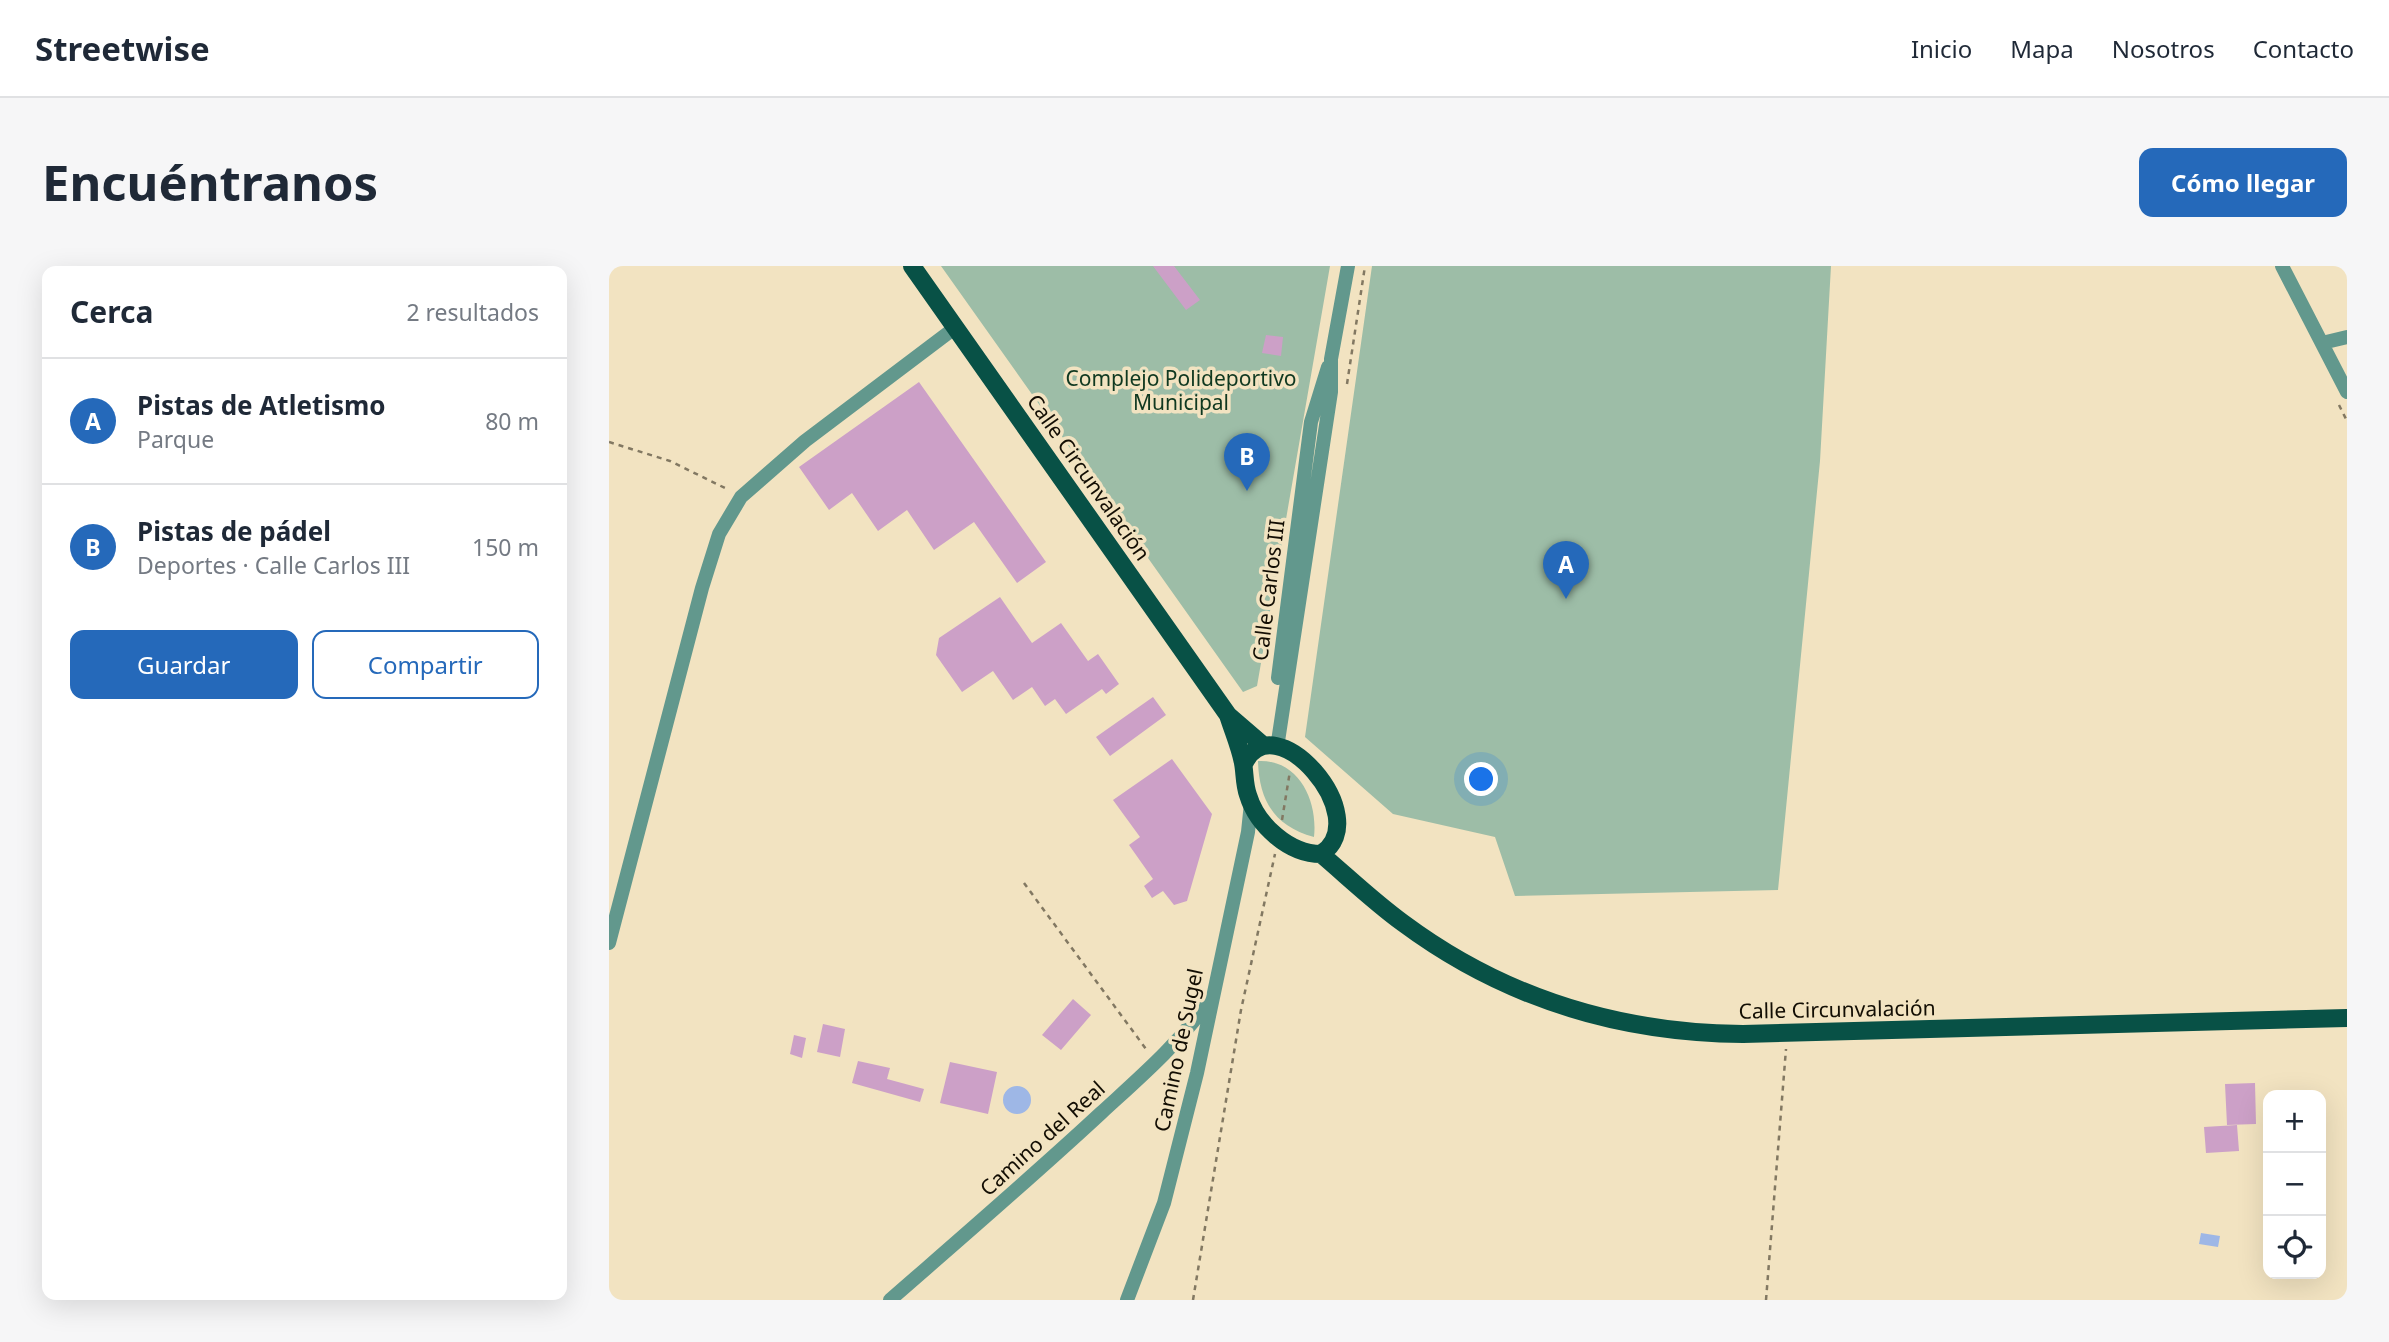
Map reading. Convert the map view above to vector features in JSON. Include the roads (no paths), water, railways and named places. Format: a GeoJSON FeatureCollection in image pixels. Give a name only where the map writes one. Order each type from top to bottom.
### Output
{"type":"FeatureCollection","features":[{"type":"Feature","properties":{"kind":"main road","name":"Calle Circunvalación"},"geometry":{"type":"LineString","coordinates":[[912,266],[1228,715]]}},
{"type":"Feature","properties":{"kind":"main road"},"geometry":{"type":"LineString","coordinates":[[1228,715],[1276,748],[1308,762],[1326,786],[1334,815],[1327,849],[1300,852],[1279,838],[1251,803],[1244,764],[1228,715]]}},
{"type":"Feature","properties":{"kind":"main road"},"geometry":{"type":"LineString","coordinates":[[1244,764],[1251,751],[1276,748]]}},
{"type":"Feature","properties":{"kind":"main road","name":"Calle Circunvalación"},"geometry":{"type":"LineString","coordinates":[[1327,849],[1364,890],[1404,924],[1449,955],[1494,980],[1566,1009],[1670,1032],[1787,1033],[2347,1018]]}},
{"type":"Feature","properties":{"kind":"street","name":"Calle Carlos III"},"geometry":{"type":"LineString","coordinates":[[1276,748],[1331,392],[1331,359],[1348,266]]}},
{"type":"Feature","properties":{"kind":"street"},"geometry":{"type":"LineString","coordinates":[[2282,266],[2347,392]]}},
{"type":"Feature","properties":{"kind":"street"},"geometry":{"type":"LineString","coordinates":[[609,943],[712,554],[724,525],[741,497],[805,441],[956,327]]}},
{"type":"Feature","properties":{"kind":"street"},"geometry":{"type":"LineString","coordinates":[[2322,343],[2347,337]]}},
{"type":"Feature","properties":{"kind":"street","name":"Camino de Sugel"},"geometry":{"type":"LineString","coordinates":[[1127,1300],[1164,1203],[1197,1073],[1248,832],[1251,803]]}},
{"type":"Feature","properties":{"kind":"street","name":"Camino del Real"},"geometry":{"type":"LineString","coordinates":[[890,1300],[1018,1190],[1186,1034],[1211,998]]}},
{"type":"Feature","properties":{"kind":"water"},"geometry":{"type":"Polygon","coordinates":[[[1017,1086],[1027,1090],[1031,1100],[1027,1110],[1017,1114],[1007,1110],[1003,1100],[1007,1090],[1017,1086]]]}},
{"type":"Feature","properties":{"kind":"water"},"geometry":{"type":"Polygon","coordinates":[[[2201,1233],[2220,1236],[2218,1247],[2199,1244],[2201,1233]]]}},
{"type":"Feature","properties":{"kind":"place","name":"Pistas de pádel"},"geometry":{"type":"Point","coordinates":[1247,491]}},
{"type":"Feature","properties":{"kind":"place","name":"Pistas de Atletismo"},"geometry":{"type":"Point","coordinates":[1566,599]}},
{"type":"Feature","properties":{"kind":"park label","name":"Complejo Polideportivo Municipal"},"geometry":{"type":"Point","coordinates":[1181,390]}}]}
